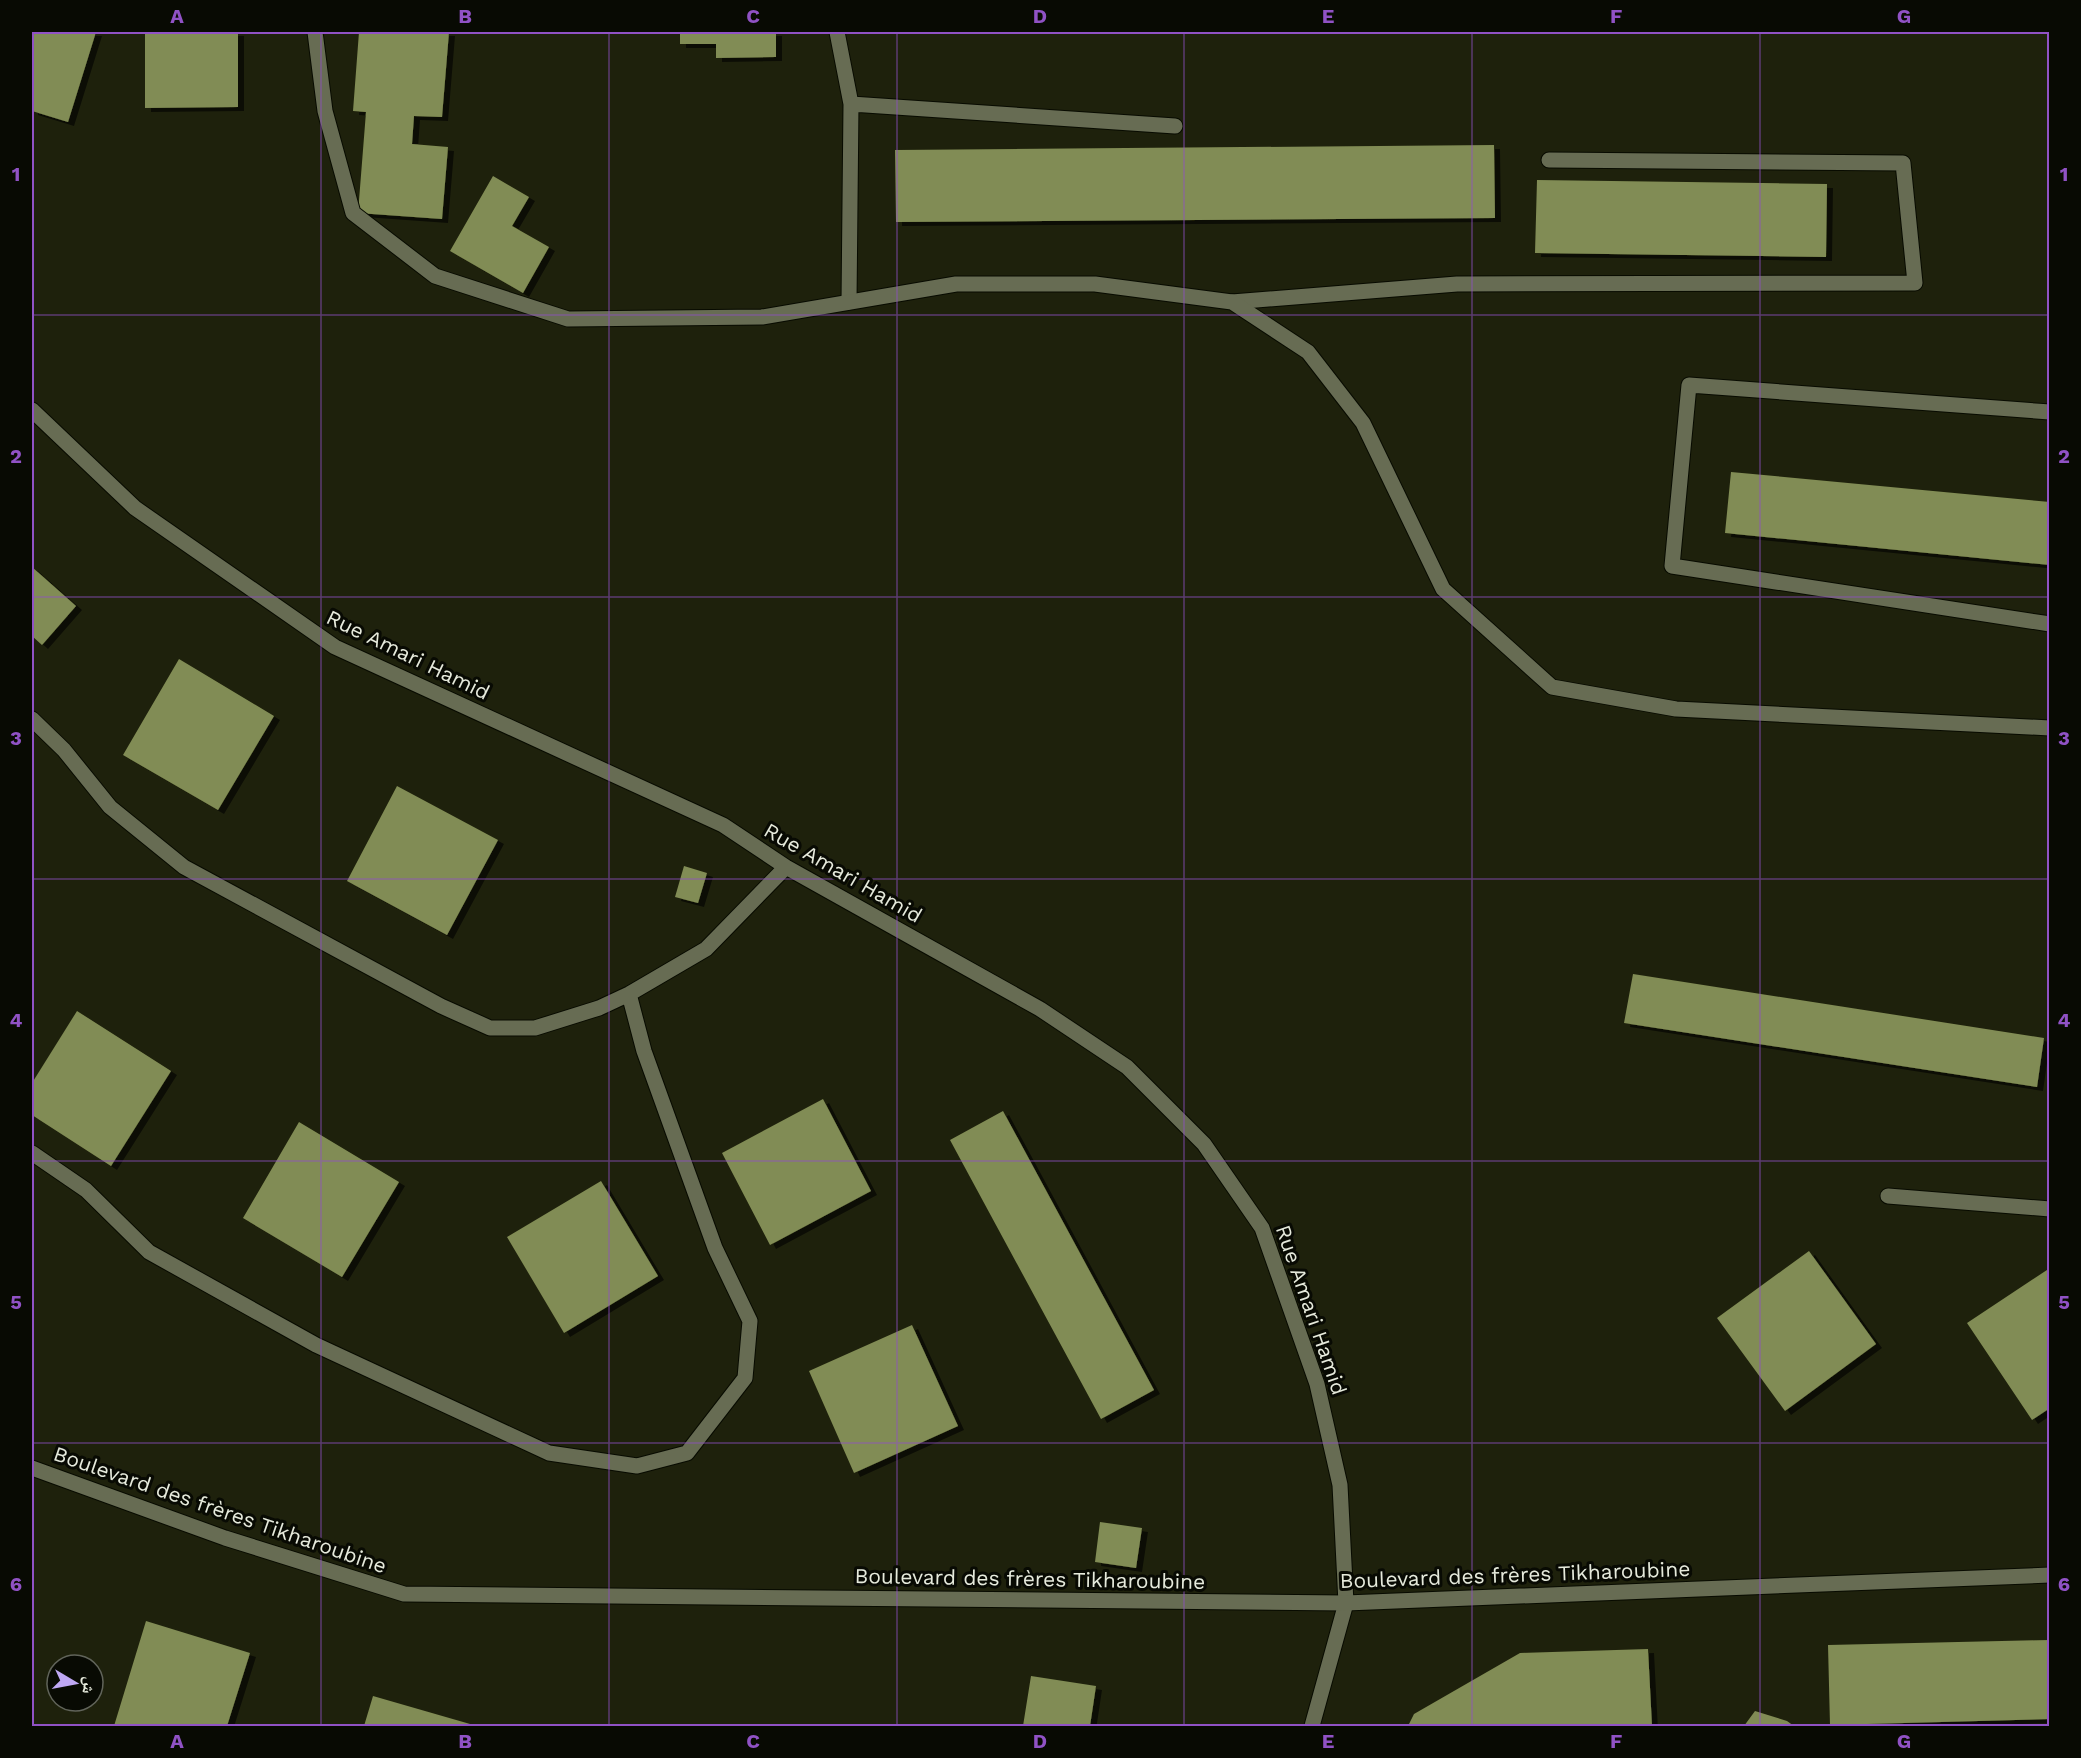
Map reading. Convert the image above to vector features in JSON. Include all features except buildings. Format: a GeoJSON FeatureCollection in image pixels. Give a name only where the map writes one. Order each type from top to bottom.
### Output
{"type":"FeatureCollection","features":[{"type":"Feature","properties":{"kind":"street"},"geometry":{"type":"LineString","coordinates":[[315,32],[326,111],[353,213],[435,276],[568,319],[762,317],[956,284],[1095,284],[1232,302],[1457,284],[1915,283],[1903,162],[1549,160]]}},
{"type":"Feature","properties":{"kind":"street"},"geometry":{"type":"LineString","coordinates":[[837,32],[851,104],[849,302]]}},
{"type":"Feature","properties":{"kind":"street"},"geometry":{"type":"LineString","coordinates":[[851,104],[1175,126]]}},
{"type":"Feature","properties":{"kind":"street"},"geometry":{"type":"LineString","coordinates":[[1232,302],[1308,352],[1363,423],[1443,589],[1552,687],[1676,709],[2049,728]]}},
{"type":"Feature","properties":{"kind":"street"},"geometry":{"type":"LineString","coordinates":[[2049,412],[1689,385],[1672,566],[2049,624]]}},
{"type":"Feature","properties":{"kind":"street","name":"Rue Amari Hamid"},"geometry":{"type":"LineString","coordinates":[[32,410],[135,508],[335,647],[723,825],[786,867],[1040,1009],[1127,1067],[1204,1144],[1262,1228],[1317,1384],[1340,1485],[1346,1603],[1312,1726]]}},
{"type":"Feature","properties":{"kind":"street"},"geometry":{"type":"LineString","coordinates":[[32,719],[64,750],[110,807],[184,867],[441,1006],[490,1028],[535,1028],[599,1008],[629,994],[706,949],[786,867]]}},
{"type":"Feature","properties":{"kind":"street"},"geometry":{"type":"LineString","coordinates":[[32,1153],[86,1190],[149,1252],[316,1345],[538,1448],[549,1453],[637,1466],[687,1453],[745,1378],[750,1321],[715,1248],[644,1051],[629,994]]}},
{"type":"Feature","properties":{"kind":"street"},"geometry":{"type":"LineString","coordinates":[[1888,1196],[2049,1209]]}},
{"type":"Feature","properties":{"kind":"street","name":"Boulevard des frères Tikharoubine"},"geometry":{"type":"LineString","coordinates":[[32,1468],[225,1538],[404,1594],[1346,1603],[2049,1575]]}}]}
